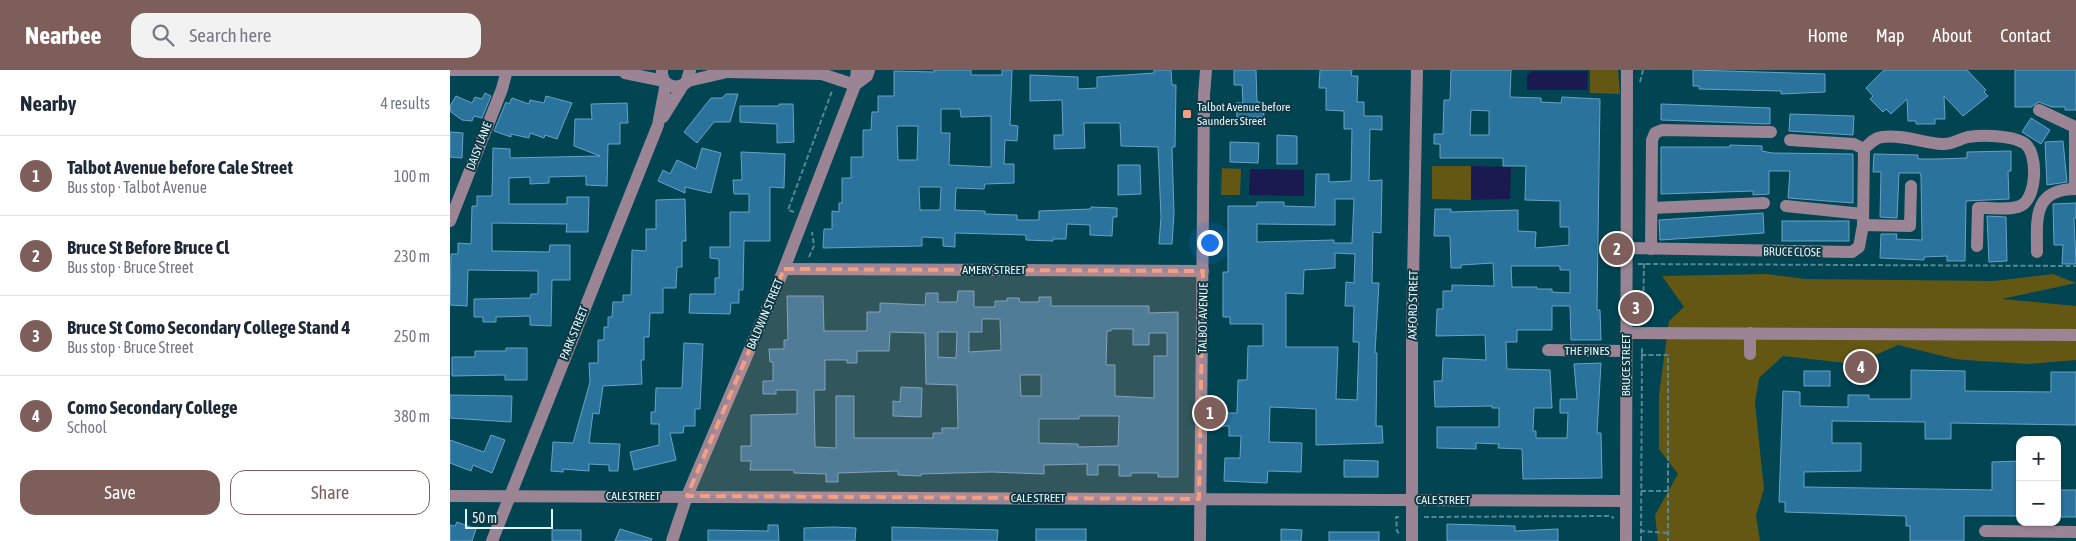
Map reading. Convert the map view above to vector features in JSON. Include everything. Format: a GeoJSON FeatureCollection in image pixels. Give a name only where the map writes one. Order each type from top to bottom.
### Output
{"type":"FeatureCollection","features":[{"type":"Feature","properties":{"kind":"street"},"geometry":{"type":"LineString","coordinates":[[450,70],[620,72],[664,78],[676,87],[687,78],[719,71],[813,72],[855,85]]}},
{"type":"Feature","properties":{"kind":"street","name":"DAISY LANE"},"geometry":{"type":"LineString","coordinates":[[450,221],[502,89],[506,70]]}},
{"type":"Feature","properties":{"kind":"street"},"geometry":{"type":"LineString","coordinates":[[620,72],[635,70]]}},
{"type":"Feature","properties":{"kind":"street"},"geometry":{"type":"LineString","coordinates":[[855,85],[857,70]]}},
{"type":"Feature","properties":{"kind":"street"},"geometry":{"type":"LineString","coordinates":[[855,85],[867,76],[869,70]]}},
{"type":"Feature","properties":{"kind":"street","name":"TALBOT AVENUE"},"geometry":{"type":"LineString","coordinates":[[1197,70],[1204,95]]}},
{"type":"Feature","properties":{"kind":"street","name":"TALBOT AVENUE"},"geometry":{"type":"LineString","coordinates":[[1200,541],[1204,95],[1206,70]]}},
{"type":"Feature","properties":{"kind":"street","name":"AXFORD STREET"},"geometry":{"type":"LineString","coordinates":[[1412,541],[1417,70]]}},
{"type":"Feature","properties":{"kind":"street","name":"BRUCE STREET"},"geometry":{"type":"LineString","coordinates":[[1626,541],[1627,70]]}},
{"type":"Feature","properties":{"kind":"street","name":"PARK STREET"},"geometry":{"type":"LineString","coordinates":[[658,125],[664,78]]}},
{"type":"Feature","properties":{"kind":"street","name":"PARK STREET"},"geometry":{"type":"LineString","coordinates":[[492,541],[658,125],[687,78]]}},
{"type":"Feature","properties":{"kind":"street","name":"BALDWIN STREET"},"geometry":{"type":"LineString","coordinates":[[672,541],[687,496],[784,270],[855,85]]}},
{"type":"Feature","properties":{"kind":"street"},"geometry":{"type":"LineString","coordinates":[[2037,252],[2037,215],[2043,200],[2065,189],[2076,189],[2075,127],[2039,110]]}},
{"type":"Feature","properties":{"kind":"street"},"geometry":{"type":"LineString","coordinates":[[1651,249],[1652,140],[1655,133],[1662,130],[1771,132]]}},
{"type":"Feature","properties":{"kind":"street"},"geometry":{"type":"LineString","coordinates":[[1790,140],[1854,144],[1864,149],[1870,142],[1881,137],[1899,137],[1945,145],[1966,137],[2013,139],[2026,144],[2032,153],[2034,168],[2033,189],[2028,201],[2019,207],[1978,208],[1977,246]]}},
{"type":"Feature","properties":{"kind":"street","name":"BRUCE CLOSE"},"geometry":{"type":"LineString","coordinates":[[1626,248],[1852,252],[1859,247],[1863,220],[1864,149]]}},
{"type":"Feature","properties":{"kind":"street"},"geometry":{"type":"LineString","coordinates":[[1786,206],[1863,220],[1910,226],[1911,186]]}},
{"type":"Feature","properties":{"kind":"street"},"geometry":{"type":"LineString","coordinates":[[1652,208],[1764,203]]}},
{"type":"Feature","properties":{"kind":"street","name":"AMERY STREET"},"geometry":{"type":"LineString","coordinates":[[784,270],[1203,271]]}},
{"type":"Feature","properties":{"kind":"street"},"geometry":{"type":"LineString","coordinates":[[1626,333],[2076,335]]}},
{"type":"Feature","properties":{"kind":"street"},"geometry":{"type":"LineString","coordinates":[[1750,333],[1750,354]]}},
{"type":"Feature","properties":{"kind":"street","name":"THE PINES"},"geometry":{"type":"LineString","coordinates":[[1548,350],[1626,351]]}},
{"type":"Feature","properties":{"kind":"street","name":"CALE STREET"},"geometry":{"type":"LineString","coordinates":[[450,496],[1626,501]]}},
{"type":"Feature","properties":{"kind":"street"},"geometry":{"type":"LineString","coordinates":[[1985,531],[2076,532]]}},
{"type":"Feature","properties":{"kind":"path"},"geometry":{"type":"LineString","coordinates":[[805,215],[788,210],[837,79]]}},
{"type":"Feature","properties":{"kind":"path"},"geometry":{"type":"LineString","coordinates":[[804,270],[814,246],[812,230]]}},
{"type":"Feature","properties":{"kind":"path"},"geometry":{"type":"LineString","coordinates":[[1626,264],[2076,266]]}},
{"type":"Feature","properties":{"kind":"path"},"geometry":{"type":"LineString","coordinates":[[1640,541],[1641,356],[1644,264]]}},
{"type":"Feature","properties":{"kind":"path"},"geometry":{"type":"LineString","coordinates":[[1641,356],[1668,356],[1668,541]]}},
{"type":"Feature","properties":{"kind":"path"},"geometry":{"type":"LineString","coordinates":[[1641,491],[1668,491]]}},
{"type":"Feature","properties":{"kind":"path"},"geometry":{"type":"LineString","coordinates":[[1404,541],[1397,531],[1396,517],[1610,516],[1616,519]]}},
{"type":"Feature","properties":{"kind":"path"},"geometry":{"type":"LineString","coordinates":[[1640,531],[1668,532]]}},
{"type":"Feature","properties":{"kind":"highlighted area"},"geometry":{"type":"Polygon","coordinates":[[[784,269],[1203,271],[1199,499],[687,496],[784,269]]]}},
{"type":"Feature","properties":{"kind":"shaded area"},"geometry":{"type":"Polygon","coordinates":[[[1590,70],[1618,70],[1620,94],[1590,93],[1590,70]]]}},
{"type":"Feature","properties":{"kind":"shaded area"},"geometry":{"type":"Polygon","coordinates":[[[1532,71],[1588,71],[1587,90],[1527,90],[1527,75],[1532,71]]]}},
{"type":"Feature","properties":{"kind":"shaded area"},"geometry":{"type":"Polygon","coordinates":[[[1432,166],[1471,166],[1471,200],[1432,199],[1432,166]]]}},
{"type":"Feature","properties":{"kind":"shaded area"},"geometry":{"type":"Polygon","coordinates":[[[1471,166],[1511,167],[1510,199],[1471,200],[1471,166]]]}},
{"type":"Feature","properties":{"kind":"shaded area"},"geometry":{"type":"Polygon","coordinates":[[[1222,168],[1241,169],[1240,195],[1221,195],[1222,168]]]}},
{"type":"Feature","properties":{"kind":"shaded area"},"geometry":{"type":"Polygon","coordinates":[[[1250,169],[1304,170],[1304,196],[1249,195],[1250,169]]]}},
{"type":"Feature","properties":{"kind":"shaded area"},"geometry":{"type":"Polygon","coordinates":[[[1767,274],[1805,279],[1994,281],[2053,274],[2076,283],[2002,299],[2076,306],[2076,360],[2029,364],[1955,359],[1898,345],[1855,364],[1783,356],[1759,378],[1755,403],[1764,489],[1756,515],[1760,541],[1658,541],[1655,515],[1678,474],[1659,449],[1659,395],[1669,321],[1684,307],[1662,276],[1767,274]]]}},
{"type":"Feature","properties":{"kind":"building"},"geometry":{"type":"Polygon","coordinates":[[[934,70],[971,70],[971,75],[1002,75],[1002,70],[1012,70],[1010,125],[1018,126],[1017,141],[1005,140],[1004,164],[1014,164],[1014,183],[985,184],[984,189],[956,188],[955,210],[985,211],[985,214],[1017,215],[1017,220],[1039,220],[1039,211],[1091,209],[1091,207],[1117,208],[1117,217],[1113,217],[1112,236],[1090,235],[1090,225],[1067,224],[1066,239],[1053,239],[1053,241],[1026,240],[1026,235],[955,233],[955,247],[943,246],[943,238],[922,237],[922,246],[823,248],[824,229],[832,229],[832,211],[839,212],[839,203],[842,203],[842,178],[851,178],[851,157],[863,157],[863,130],[871,130],[872,112],[878,112],[878,96],[894,96],[894,71],[934,72],[934,70]],[[941,109],[941,133],[950,133],[949,165],[991,167],[991,116],[961,117],[960,109],[941,109]],[[897,126],[898,160],[917,160],[918,126],[897,126]],[[919,187],[920,210],[940,210],[941,187],[919,187]]]}},
{"type":"Feature","properties":{"kind":"building"},"geometry":{"type":"Polygon","coordinates":[[[1154,70],[1171,70],[1172,85],[1176,85],[1175,147],[1172,147],[1174,214],[1172,244],[1159,244],[1161,217],[1158,147],[1121,146],[1120,123],[1084,123],[1085,148],[1054,149],[1054,135],[1063,135],[1062,100],[1030,101],[1030,75],[1078,77],[1078,89],[1097,88],[1097,77],[1154,73],[1154,70]]]}},
{"type":"Feature","properties":{"kind":"building"},"geometry":{"type":"Polygon","coordinates":[[[1234,70],[1256,70],[1257,102],[1263,102],[1264,117],[1237,118],[1236,103],[1243,103],[1242,85],[1234,85],[1234,70]]]}},
{"type":"Feature","properties":{"kind":"building"},"geometry":{"type":"Polygon","coordinates":[[[1320,70],[1352,70],[1351,76],[1358,76],[1357,102],[1364,102],[1364,116],[1382,116],[1382,130],[1370,129],[1369,181],[1382,180],[1381,233],[1373,232],[1372,283],[1379,283],[1375,353],[1377,353],[1376,426],[1382,426],[1383,443],[1316,445],[1316,409],[1270,407],[1269,442],[1302,443],[1301,472],[1268,471],[1267,483],[1224,481],[1225,458],[1240,458],[1241,436],[1229,436],[1229,426],[1221,426],[1222,413],[1237,413],[1238,380],[1247,380],[1248,346],[1263,346],[1263,324],[1230,324],[1230,317],[1223,317],[1223,272],[1228,272],[1228,206],[1257,206],[1257,202],[1284,202],[1284,206],[1315,207],[1316,174],[1329,174],[1329,182],[1351,181],[1352,129],[1344,129],[1344,111],[1326,110],[1326,88],[1319,88],[1320,70]],[[1335,199],[1335,225],[1257,224],[1257,242],[1334,240],[1334,243],[1352,243],[1354,199],[1335,199]],[[1335,253],[1335,268],[1304,270],[1303,294],[1286,293],[1286,347],[1338,347],[1336,399],[1357,400],[1359,342],[1353,342],[1354,306],[1345,306],[1346,282],[1354,283],[1355,254],[1335,253]]]}},
{"type":"Feature","properties":{"kind":"building"},"geometry":{"type":"Polygon","coordinates":[[[1451,70],[1511,70],[1510,97],[1541,98],[1541,102],[1561,103],[1562,97],[1600,99],[1597,310],[1600,310],[1601,340],[1571,340],[1570,306],[1552,306],[1552,330],[1517,330],[1517,342],[1506,342],[1507,369],[1550,370],[1552,408],[1534,408],[1533,431],[1536,431],[1536,438],[1567,438],[1568,413],[1560,413],[1560,399],[1577,399],[1574,364],[1601,363],[1597,433],[1601,433],[1602,478],[1523,479],[1522,449],[1498,448],[1499,444],[1476,443],[1476,449],[1437,448],[1437,427],[1499,427],[1499,408],[1492,408],[1492,406],[1435,407],[1434,381],[1442,381],[1443,358],[1486,360],[1485,335],[1436,336],[1437,309],[1443,309],[1443,291],[1452,291],[1452,285],[1494,286],[1493,263],[1461,265],[1461,268],[1451,268],[1450,236],[1434,236],[1435,209],[1451,209],[1451,212],[1518,210],[1518,231],[1536,232],[1535,248],[1569,245],[1569,227],[1560,227],[1560,201],[1525,200],[1526,166],[1503,166],[1503,158],[1440,158],[1440,144],[1434,144],[1434,134],[1443,134],[1444,100],[1450,100],[1451,70]],[[1471,110],[1470,135],[1489,135],[1489,111],[1471,110]],[[1511,266],[1512,287],[1537,287],[1537,289],[1552,289],[1552,292],[1570,293],[1570,270],[1560,270],[1560,266],[1511,266]]]}},
{"type":"Feature","properties":{"kind":"building"},"geometry":{"type":"Polygon","coordinates":[[[1693,70],[1825,74],[1825,92],[1781,94],[1781,91],[1699,89],[1699,86],[1693,86],[1693,70]]]}},
{"type":"Feature","properties":{"kind":"building"},"geometry":{"type":"Polygon","coordinates":[[[1884,70],[1967,70],[1986,90],[1984,92],[1988,96],[1963,116],[1944,96],[1945,119],[1935,119],[1935,124],[1916,124],[1916,121],[1908,121],[1907,99],[1891,114],[1886,109],[1883,112],[1870,99],[1873,96],[1866,88],[1884,70]]]}},
{"type":"Feature","properties":{"kind":"building"},"geometry":{"type":"Polygon","coordinates":[[[2015,70],[2076,70],[2076,110],[2065,110],[2065,107],[2052,107],[2039,102],[2031,107],[2015,107],[2015,70]]]}},
{"type":"Feature","properties":{"kind":"building"},"geometry":{"type":"Polygon","coordinates":[[[485,93],[491,96],[482,118],[474,116],[472,121],[462,120],[451,112],[450,106],[456,96],[472,103],[475,97],[482,99],[485,93]]]}},
{"type":"Feature","properties":{"kind":"building"},"geometry":{"type":"Polygon","coordinates":[[[726,94],[738,94],[730,122],[714,122],[697,143],[684,132],[711,98],[722,98],[726,94]]]}},
{"type":"Feature","properties":{"kind":"building"},"geometry":{"type":"Polygon","coordinates":[[[546,96],[572,103],[557,139],[545,135],[544,138],[530,133],[529,138],[511,134],[511,137],[494,131],[506,102],[509,104],[512,98],[529,104],[530,100],[544,103],[546,96]]]}},
{"type":"Feature","properties":{"kind":"building"},"geometry":{"type":"Polygon","coordinates":[[[627,103],[628,123],[620,123],[620,144],[608,144],[607,186],[586,185],[586,176],[549,177],[549,183],[530,184],[530,177],[509,178],[509,204],[567,204],[567,197],[589,197],[588,232],[566,232],[567,224],[492,223],[492,251],[549,252],[550,245],[570,245],[570,280],[552,280],[551,326],[530,325],[530,316],[496,317],[496,322],[483,322],[483,317],[474,317],[474,299],[530,298],[531,294],[538,294],[538,271],[468,270],[467,306],[450,305],[451,254],[458,254],[458,243],[471,244],[472,206],[477,206],[477,196],[492,196],[493,148],[510,149],[510,158],[600,156],[574,146],[575,119],[592,119],[591,104],[627,103]]]}},
{"type":"Feature","properties":{"kind":"building"},"geometry":{"type":"Polygon","coordinates":[[[779,104],[793,104],[794,142],[777,143],[777,124],[740,122],[740,106],[779,106],[779,104]]]}},
{"type":"Feature","properties":{"kind":"building"},"geometry":{"type":"Polygon","coordinates":[[[1661,104],[1770,108],[1770,124],[1661,120],[1661,104]]]}},
{"type":"Feature","properties":{"kind":"building"},"geometry":{"type":"Polygon","coordinates":[[[1790,114],[1854,116],[1853,135],[1789,131],[1790,114]]]}},
{"type":"Feature","properties":{"kind":"building"},"geometry":{"type":"Polygon","coordinates":[[[2031,118],[2050,130],[2041,144],[2022,132],[2031,118]]]}},
{"type":"Feature","properties":{"kind":"building"},"geometry":{"type":"Polygon","coordinates":[[[450,132],[463,133],[462,158],[450,157],[450,132]]]}},
{"type":"Feature","properties":{"kind":"building"},"geometry":{"type":"Polygon","coordinates":[[[1277,135],[1297,136],[1297,164],[1277,164],[1277,135]]]}},
{"type":"Feature","properties":{"kind":"building"},"geometry":{"type":"Polygon","coordinates":[[[2063,141],[2067,182],[2047,185],[2045,142],[2063,141]]]}},
{"type":"Feature","properties":{"kind":"building"},"geometry":{"type":"Polygon","coordinates":[[[1230,142],[1259,143],[1258,163],[1230,162],[1230,142]]]}},
{"type":"Feature","properties":{"kind":"building"},"geometry":{"type":"Polygon","coordinates":[[[1730,145],[1762,146],[1762,151],[1772,153],[1853,154],[1853,203],[1788,198],[1790,171],[1769,171],[1769,194],[1753,195],[1753,191],[1661,194],[1661,147],[1730,147],[1730,145]]]}},
{"type":"Feature","properties":{"kind":"building"},"geometry":{"type":"Polygon","coordinates":[[[702,148],[721,153],[711,193],[685,187],[685,193],[658,181],[663,170],[670,174],[677,160],[696,169],[702,148]]]}},
{"type":"Feature","properties":{"kind":"building"},"geometry":{"type":"Polygon","coordinates":[[[2011,151],[2011,171],[2008,171],[2009,199],[1966,201],[1965,261],[1947,261],[1947,256],[1924,257],[1924,260],[1880,258],[1881,234],[1897,234],[1896,239],[1922,240],[1921,177],[1920,173],[1899,173],[1897,218],[1880,217],[1881,172],[1873,172],[1874,154],[1918,155],[1918,159],[1937,159],[1967,158],[1967,152],[2011,151]]]}},
{"type":"Feature","properties":{"kind":"building"},"geometry":{"type":"Polygon","coordinates":[[[741,152],[785,154],[784,188],[770,187],[770,241],[744,241],[743,290],[739,290],[739,303],[731,303],[730,314],[689,313],[690,294],[715,294],[715,278],[719,278],[719,259],[710,258],[710,247],[730,247],[730,212],[749,212],[749,194],[734,194],[733,180],[742,180],[741,152]]]}},
{"type":"Feature","properties":{"kind":"building"},"geometry":{"type":"Polygon","coordinates":[[[1118,165],[1140,165],[1141,194],[1118,195],[1118,165]]]}},
{"type":"Feature","properties":{"kind":"building"},"geometry":{"type":"Polygon","coordinates":[[[685,199],[686,241],[682,241],[682,267],[677,267],[676,288],[663,288],[663,313],[650,313],[649,337],[644,337],[644,360],[641,360],[642,384],[603,386],[599,414],[593,413],[589,443],[620,444],[618,471],[609,471],[609,465],[589,464],[589,471],[563,469],[563,472],[551,471],[553,442],[573,443],[590,382],[589,363],[598,363],[598,340],[604,340],[604,327],[608,327],[608,317],[612,317],[613,302],[623,302],[623,295],[631,295],[632,250],[646,251],[646,229],[656,229],[656,200],[685,199]]]}},
{"type":"Feature","properties":{"kind":"building"},"geometry":{"type":"Polygon","coordinates":[[[2076,203],[2076,218],[2074,218],[2076,264],[2062,264],[2063,245],[2054,245],[2053,204],[2076,203]]]}},
{"type":"Feature","properties":{"kind":"building"},"geometry":{"type":"Polygon","coordinates":[[[1763,213],[1764,233],[1660,240],[1659,220],[1763,213]]]}},
{"type":"Feature","properties":{"kind":"building"},"geometry":{"type":"Polygon","coordinates":[[[1987,216],[2006,217],[2007,261],[1989,262],[1987,216]]]}},
{"type":"Feature","properties":{"kind":"building"},"geometry":{"type":"Polygon","coordinates":[[[1782,221],[1849,221],[1849,241],[1782,241],[1782,221]]]}},
{"type":"Feature","properties":{"kind":"building"},"geometry":{"type":"Polygon","coordinates":[[[958,291],[974,291],[974,307],[995,307],[995,301],[1007,301],[1007,298],[1019,298],[1020,302],[1039,302],[1039,297],[1051,297],[1051,306],[1149,306],[1149,313],[1178,312],[1178,477],[1158,477],[1158,473],[1131,473],[1131,476],[1119,476],[1119,465],[1098,465],[1098,475],[1087,475],[1087,464],[1044,465],[1044,474],[991,472],[921,474],[921,476],[898,475],[898,471],[838,473],[838,482],[826,482],[826,474],[794,473],[794,470],[750,470],[751,461],[741,461],[741,446],[751,446],[751,415],[797,414],[797,390],[776,390],[776,394],[763,394],[763,381],[773,381],[773,362],[770,362],[769,349],[784,349],[784,340],[788,340],[787,296],[823,296],[824,331],[867,331],[867,312],[880,312],[880,303],[925,305],[926,293],[938,293],[938,302],[957,302],[958,291]],[[982,319],[982,332],[969,332],[969,352],[1001,350],[1000,319],[982,319]],[[1111,329],[1111,331],[1107,331],[1106,365],[1115,365],[1115,396],[1154,398],[1154,356],[1167,356],[1167,333],[1149,333],[1149,345],[1133,345],[1133,329],[1111,329]],[[890,332],[889,351],[857,351],[857,363],[847,363],[847,360],[825,360],[825,390],[814,390],[815,447],[836,448],[836,396],[854,396],[854,438],[933,438],[933,433],[942,433],[942,428],[958,428],[957,385],[926,384],[925,333],[890,332]],[[938,332],[938,357],[956,358],[957,332],[938,332]],[[1020,375],[1021,396],[1041,396],[1041,375],[1020,375]],[[1119,416],[1039,419],[1039,443],[1078,444],[1078,447],[1118,446],[1119,416]]]}},
{"type":"Feature","properties":{"kind":"building"},"geometry":{"type":"Polygon","coordinates":[[[684,343],[703,344],[700,409],[695,409],[695,426],[684,426],[683,433],[670,433],[676,460],[634,470],[630,452],[659,445],[659,424],[651,424],[651,412],[655,412],[656,388],[682,388],[684,343]]]}},
{"type":"Feature","properties":{"kind":"building"},"geometry":{"type":"Polygon","coordinates":[[[506,348],[527,348],[527,380],[505,380],[505,375],[452,376],[452,357],[475,357],[475,351],[506,351],[506,348]]]}},
{"type":"Feature","properties":{"kind":"building"},"geometry":{"type":"Polygon","coordinates":[[[1911,370],[1965,371],[1965,391],[2051,392],[2051,372],[2076,372],[2076,425],[1951,423],[1951,439],[1925,439],[1925,422],[1832,421],[1832,443],[1861,443],[1861,471],[1804,472],[1804,487],[1992,490],[1992,462],[2016,461],[2016,516],[1964,516],[1964,541],[1910,541],[1910,526],[1906,526],[1906,516],[1785,512],[1785,502],[1779,502],[1783,391],[1800,392],[1800,406],[1848,407],[1848,395],[1869,395],[1869,399],[1911,399],[1911,370]]]}},
{"type":"Feature","properties":{"kind":"building"},"geometry":{"type":"Polygon","coordinates":[[[1804,371],[1830,371],[1830,386],[1804,386],[1804,371]]]}},
{"type":"Feature","properties":{"kind":"building"},"geometry":{"type":"Polygon","coordinates":[[[901,387],[922,388],[921,417],[893,416],[893,401],[900,402],[901,387]]]}},
{"type":"Feature","properties":{"kind":"building"},"geometry":{"type":"Polygon","coordinates":[[[450,395],[512,396],[511,422],[450,418],[450,395]]]}},
{"type":"Feature","properties":{"kind":"building"},"geometry":{"type":"Polygon","coordinates":[[[491,435],[505,440],[492,473],[473,465],[471,471],[450,463],[450,440],[484,452],[491,435]]]}},
{"type":"Feature","properties":{"kind":"building"},"geometry":{"type":"Polygon","coordinates":[[[1344,460],[1378,461],[1378,477],[1344,477],[1344,460]]]}},
{"type":"Feature","properties":{"kind":"building"},"geometry":{"type":"Polygon","coordinates":[[[2061,490],[2076,490],[2076,517],[2061,517],[2061,490]]]}},
{"type":"Feature","properties":{"kind":"building"},"geometry":{"type":"Polygon","coordinates":[[[457,522],[476,529],[472,541],[450,541],[450,525],[455,526],[457,522]]]}},
{"type":"Feature","properties":{"kind":"building"},"geometry":{"type":"Polygon","coordinates":[[[1447,524],[1515,526],[1515,531],[1558,529],[1558,541],[1447,541],[1447,524]]]}},
{"type":"Feature","properties":{"kind":"building"},"geometry":{"type":"Polygon","coordinates":[[[768,525],[778,525],[779,541],[708,541],[708,530],[768,531],[768,525]]]}},
{"type":"Feature","properties":{"kind":"building"},"geometry":{"type":"Polygon","coordinates":[[[892,527],[998,530],[997,541],[892,541],[892,527]]]}},
{"type":"Feature","properties":{"kind":"building"},"geometry":{"type":"Polygon","coordinates":[[[804,528],[856,528],[855,541],[804,541],[804,528]]]}},
{"type":"Feature","properties":{"kind":"building"},"geometry":{"type":"Polygon","coordinates":[[[620,529],[652,539],[651,541],[615,541],[620,529]]]}},
{"type":"Feature","properties":{"kind":"building"},"geometry":{"type":"Polygon","coordinates":[[[1036,529],[1086,529],[1086,541],[1036,541],[1036,529]]]}},
{"type":"Feature","properties":{"kind":"building"},"geometry":{"type":"Polygon","coordinates":[[[1281,529],[1302,530],[1301,541],[1281,541],[1281,529]]]}},
{"type":"Feature","properties":{"kind":"building"},"geometry":{"type":"Polygon","coordinates":[[[552,530],[581,530],[581,541],[552,541],[552,530]]]}},
{"type":"Feature","properties":{"kind":"building"},"geometry":{"type":"Polygon","coordinates":[[[1329,532],[1379,532],[1379,541],[1329,541],[1329,532]]]}},
{"type":"Feature","properties":{"kind":"place","name":"Talbot Avenue before Saunders Street"},"geometry":{"type":"Point","coordinates":[1187,114]}},
{"type":"Feature","properties":{"kind":"place","name":"Bruce St Before Bruce Cl"},"geometry":{"type":"Point","coordinates":[1617,249]}},
{"type":"Feature","properties":{"kind":"place","name":"Bruce St Como Secondary College Stand 4"},"geometry":{"type":"Point","coordinates":[1636,308]}},
{"type":"Feature","properties":{"kind":"place","name":"Como Secondary College"},"geometry":{"type":"Point","coordinates":[1861,367]}},
{"type":"Feature","properties":{"kind":"place","name":"Talbot Avenue before Cale Street"},"geometry":{"type":"Point","coordinates":[1210,413]}}]}
